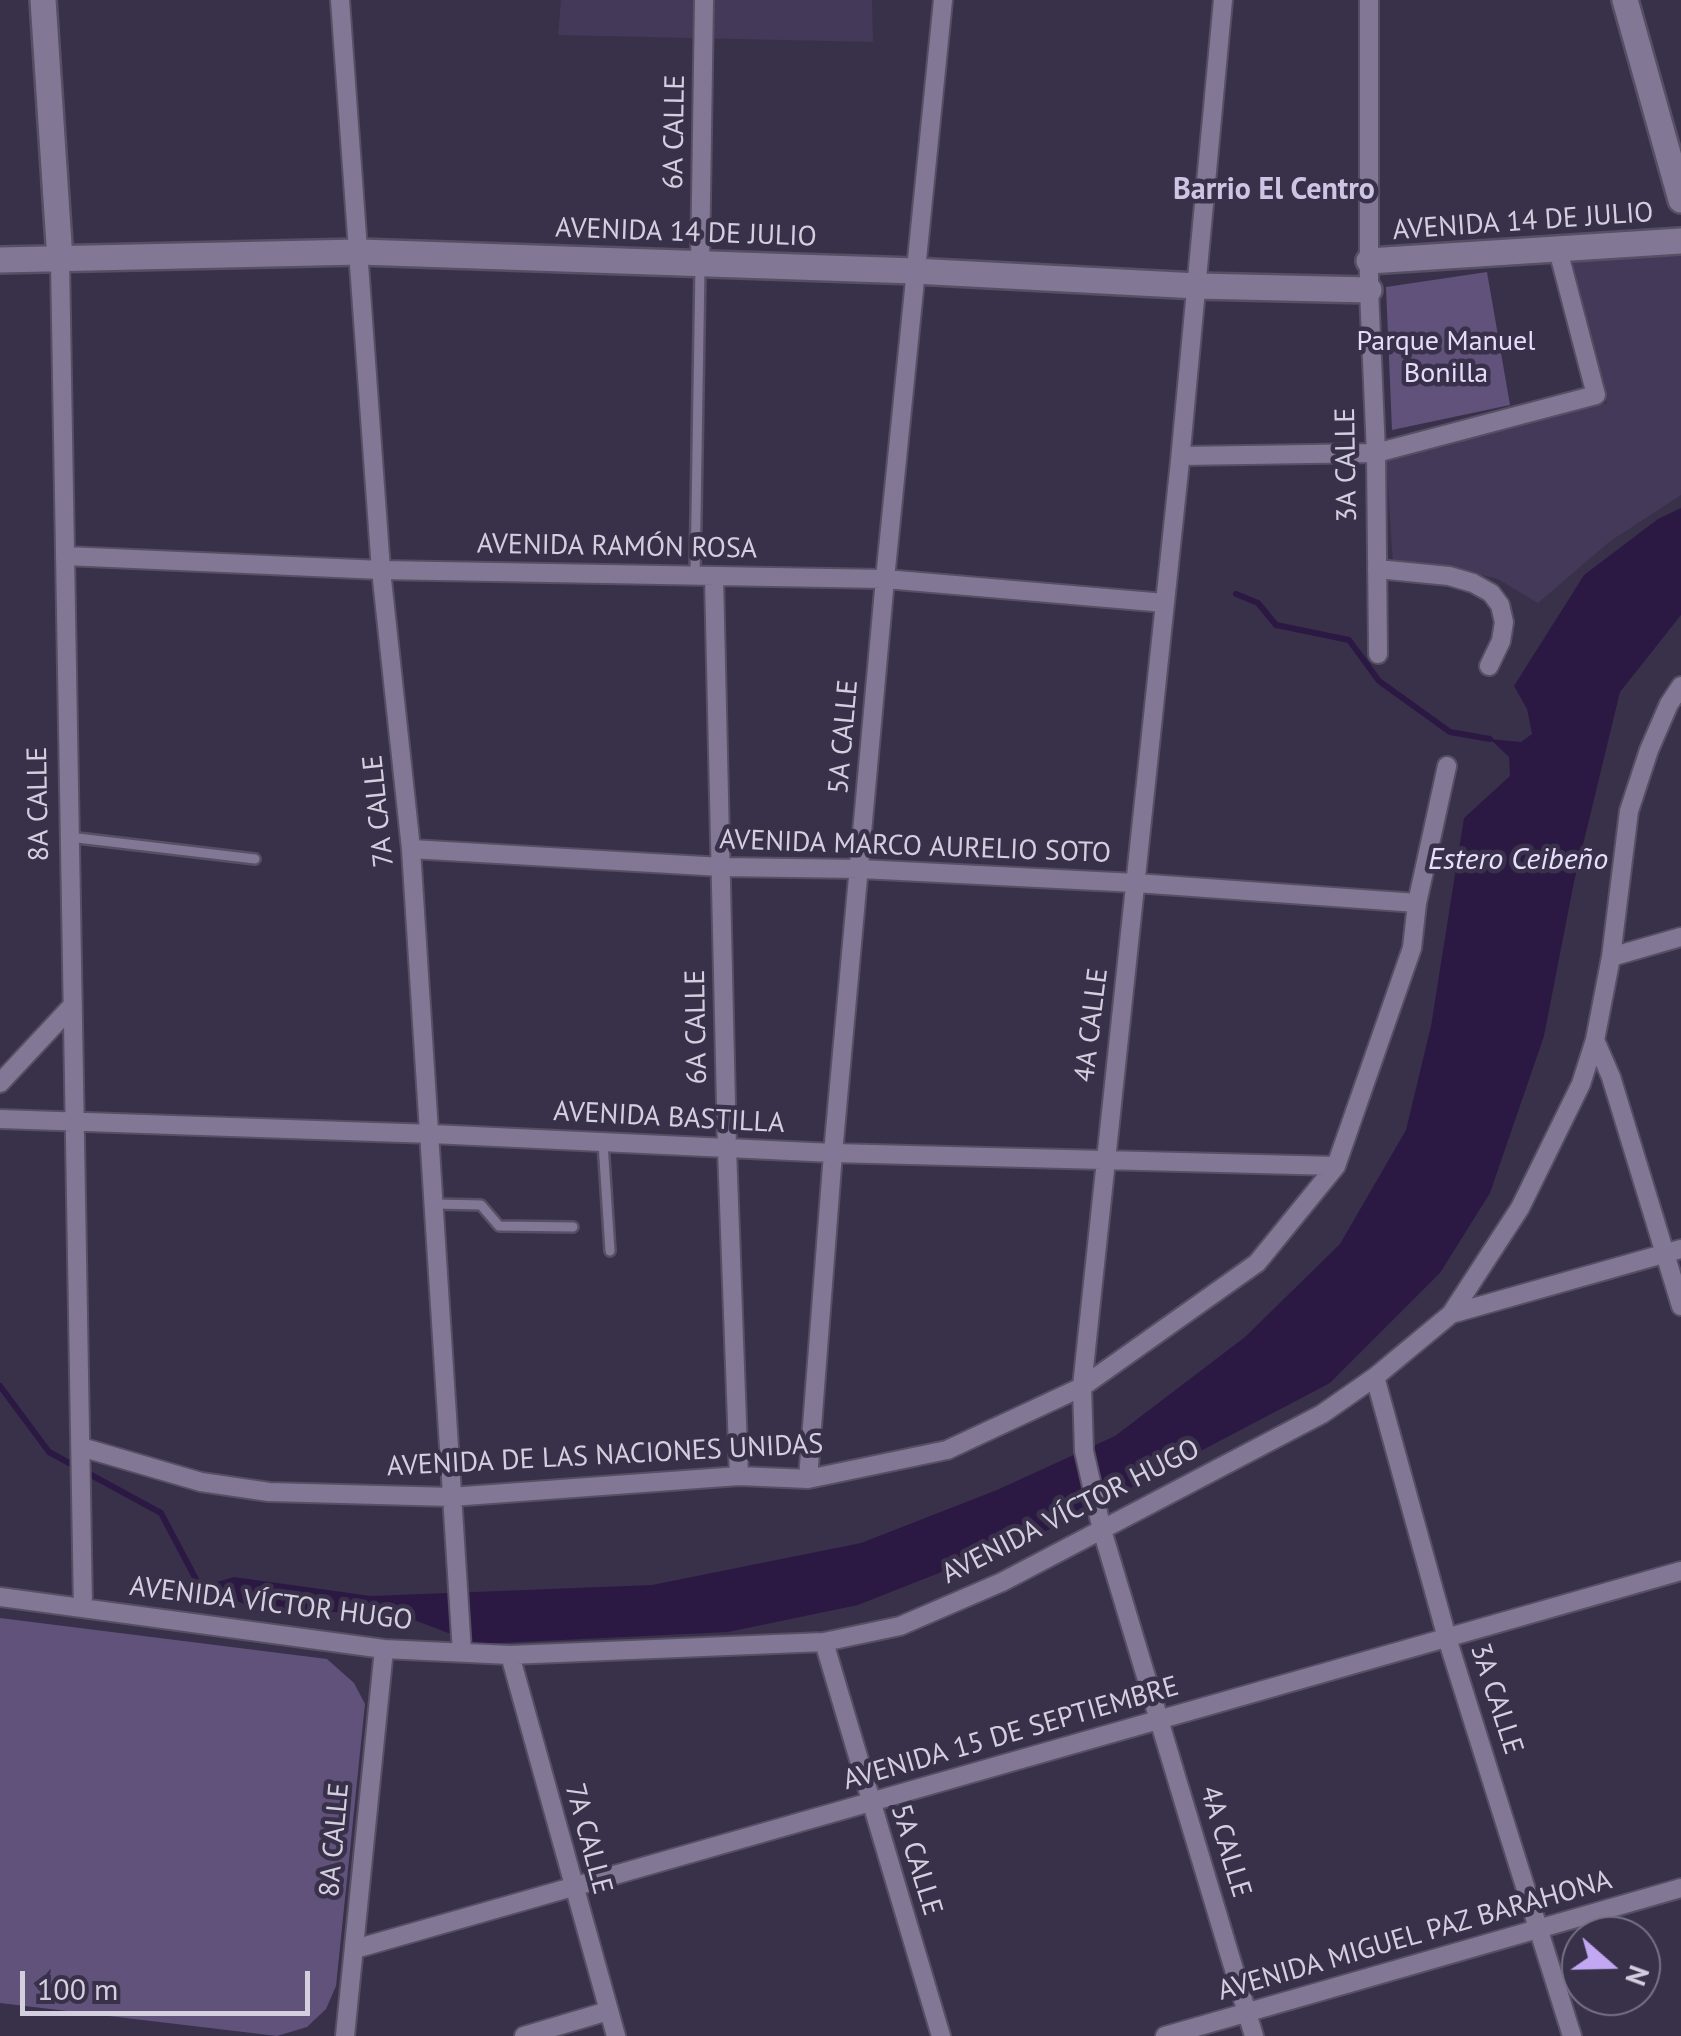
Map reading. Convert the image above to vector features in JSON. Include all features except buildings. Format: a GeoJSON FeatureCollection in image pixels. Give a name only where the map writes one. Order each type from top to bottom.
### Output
{"type":"FeatureCollection","features":[{"type":"Feature","properties":{"kind":"street","name":"8A CALLE"},"geometry":{"type":"LineString","coordinates":[[43,0],[60,260],[82,1608]]}},
{"type":"Feature","properties":{"kind":"street","name":"7A CALLE"},"geometry":{"type":"LineString","coordinates":[[340,0],[381,570],[412,849],[462,1652]]}},
{"type":"Feature","properties":{"kind":"street","name":"6A CALLE"},"geometry":{"type":"LineString","coordinates":[[700,264],[704,0]]}},
{"type":"Feature","properties":{"kind":"street","name":"5A CALLE"},"geometry":{"type":"LineString","coordinates":[[808,1479],[884,580],[943,0]]}},
{"type":"Feature","properties":{"kind":"street","name":"4A CALLE"},"geometry":{"type":"LineString","coordinates":[[1223,0],[1198,286],[1082,1387],[1084,1451],[1102,1530],[1254,2036]]}},
{"type":"Feature","properties":{"kind":"street","name":"3A CALLE"},"geometry":{"type":"LineString","coordinates":[[1369,0],[1369,290],[1378,654]]}},
{"type":"Feature","properties":{"kind":"street"},"geometry":{"type":"LineString","coordinates":[[1624,0],[1681,200]]}},
{"type":"Feature","properties":{"kind":"street","name":"AVENIDA 14 DE JULIO"},"geometry":{"type":"LineString","coordinates":[[1369,261],[1681,241]]}},
{"type":"Feature","properties":{"kind":"street"},"geometry":{"type":"LineString","coordinates":[[1180,456],[1376,453],[1596,396],[1558,250]]}},
{"type":"Feature","properties":{"kind":"street","name":"AVENIDA 14 DE JULIO"},"geometry":{"type":"LineString","coordinates":[[0,260],[360,252],[1369,290]]}},
{"type":"Feature","properties":{"kind":"street","name":"AVENIDA RAMÓN ROSA"},"geometry":{"type":"LineString","coordinates":[[66,556],[381,570],[884,580],[1165,604]]}},
{"type":"Feature","properties":{"kind":"street"},"geometry":{"type":"LineString","coordinates":[[1377,569],[1449,576],[1473,582],[1491,593],[1500,605],[1504,622],[1501,641],[1489,666]]}},
{"type":"Feature","properties":{"kind":"street","name":"6A CALLE"},"geometry":{"type":"LineString","coordinates":[[714,577],[739,1476]]}},
{"type":"Feature","properties":{"kind":"street","name":"AVENIDA VÍCTOR HUGO"},"geometry":{"type":"LineString","coordinates":[[0,1597],[384,1649],[510,1655],[824,1642],[900,1626],[1002,1582],[1322,1414],[1375,1377],[1451,1314],[1520,1208],[1581,1084],[1595,1040],[1611,957],[1629,811],[1649,750],[1681,686]]}},
{"type":"Feature","properties":{"kind":"street"},"geometry":{"type":"LineString","coordinates":[[1336,1166],[1412,948],[1417,904],[1447,766]]}},
{"type":"Feature","properties":{"kind":"street","name":"AVENIDA MARCO AURELIO SOTO"},"geometry":{"type":"LineString","coordinates":[[412,849],[722,867],[861,869],[1136,884],[1417,904]]}},
{"type":"Feature","properties":{"kind":"street"},"geometry":{"type":"LineString","coordinates":[[1611,957],[1681,937]]}},
{"type":"Feature","properties":{"kind":"street"},"geometry":{"type":"LineString","coordinates":[[0,1082],[70,1007]]}},
{"type":"Feature","properties":{"kind":"street"},"geometry":{"type":"LineString","coordinates":[[1595,1040],[1612,1077],[1673,1252],[1681,1306]]}},
{"type":"Feature","properties":{"kind":"street","name":"AVENIDA BASTILLA"},"geometry":{"type":"LineString","coordinates":[[0,1119],[833,1153],[1336,1166]]}},
{"type":"Feature","properties":{"kind":"street","name":"AVENIDA DE LAS NACIONES UNIDAS"},"geometry":{"type":"LineString","coordinates":[[81,1448],[201,1482],[269,1492],[451,1496],[739,1476],[808,1479],[946,1450],[1082,1387],[1257,1263],[1336,1166]]}},
{"type":"Feature","properties":{"kind":"street"},"geometry":{"type":"LineString","coordinates":[[1451,1314],[1673,1252]]}},
{"type":"Feature","properties":{"kind":"street","name":"3A CALLE"},"geometry":{"type":"LineString","coordinates":[[1375,1377],[1447,1638],[1572,2036]]}},
{"type":"Feature","properties":{"kind":"street","name":"AVENIDA 15 DE SEPTIEMBRE"},"geometry":{"type":"LineString","coordinates":[[355,1949],[1681,1571]]}},
{"type":"Feature","properties":{"kind":"street","name":"5A CALLE"},"geometry":{"type":"LineString","coordinates":[[824,1642],[941,2036]]}},
{"type":"Feature","properties":{"kind":"street","name":"8A CALLE"},"geometry":{"type":"LineString","coordinates":[[345,2036],[384,1649]]}},
{"type":"Feature","properties":{"kind":"street","name":"7A CALLE"},"geometry":{"type":"LineString","coordinates":[[510,1655],[616,2036]]}},
{"type":"Feature","properties":{"kind":"street","name":"AVENIDA MIGUEL PAZ BARAHONA"},"geometry":{"type":"LineString","coordinates":[[1165,2036],[1681,1888]]}},
{"type":"Feature","properties":{"kind":"street"},"geometry":{"type":"LineString","coordinates":[[524,2036],[608,2011]]}},
{"type":"Feature","properties":{"kind":"lane"},"geometry":{"type":"LineString","coordinates":[[694,577],[700,264]]}},
{"type":"Feature","properties":{"kind":"lane"},"geometry":{"type":"LineString","coordinates":[[69,838],[255,858]]}},
{"type":"Feature","properties":{"kind":"lane"},"geometry":{"type":"LineString","coordinates":[[603,1143],[610,1251]]}},
{"type":"Feature","properties":{"kind":"lane"},"geometry":{"type":"LineString","coordinates":[[436,1204],[481,1205],[495,1223],[504,1227],[573,1227]]}},
{"type":"Feature","properties":{"kind":"shaded area"},"geometry":{"type":"Polygon","coordinates":[[[561,0],[872,0],[873,42],[558,35],[561,0]]]}},
{"type":"Feature","properties":{"kind":"shaded area"},"geometry":{"type":"Polygon","coordinates":[[[1681,249],[1681,495],[1609,542],[1538,603],[1498,579],[1393,564],[1386,458],[1607,403],[1569,262],[1681,249]]]}},
{"type":"Feature","properties":{"kind":"green space","name":"Parque Manuel Bonilla"},"geometry":{"type":"Polygon","coordinates":[[[1487,272],[1510,405],[1392,430],[1386,287],[1487,272]]]}},
{"type":"Feature","properties":{"kind":"green space"},"geometry":{"type":"Polygon","coordinates":[[[0,1618],[327,1659],[354,1683],[365,1704],[336,1986],[326,2009],[307,2027],[277,2036],[0,2003],[0,1618]]]}},
{"type":"Feature","properties":{"kind":"water","name":"Estero Ceibeño"},"geometry":{"type":"Polygon","coordinates":[[[1681,508],[1681,615],[1620,692],[1574,882],[1544,1036],[1490,1193],[1440,1273],[1330,1383],[1058,1526],[858,1605],[728,1632],[478,1644],[403,1616],[271,1614],[200,1587],[234,1577],[371,1596],[652,1585],[861,1543],[997,1490],[1115,1436],[1245,1337],[1340,1244],[1406,1130],[1431,1026],[1464,818],[1510,776],[1509,757],[1490,739],[1521,742],[1532,734],[1527,709],[1514,686],[1584,575],[1658,519],[1681,508]]]}},
{"type":"Feature","properties":{"kind":"waterway"},"geometry":{"type":"LineString","coordinates":[[1236,594],[1258,603],[1276,625],[1349,640],[1379,681],[1450,732],[1490,739]]}},
{"type":"Feature","properties":{"kind":"waterway"},"geometry":{"type":"LineString","coordinates":[[0,1386],[49,1452],[161,1513],[200,1587]]}},
{"type":"Feature","properties":{"kind":"district","name":"Barrio El Centro"},"geometry":{"type":"Point","coordinates":[1274,190]}}]}
